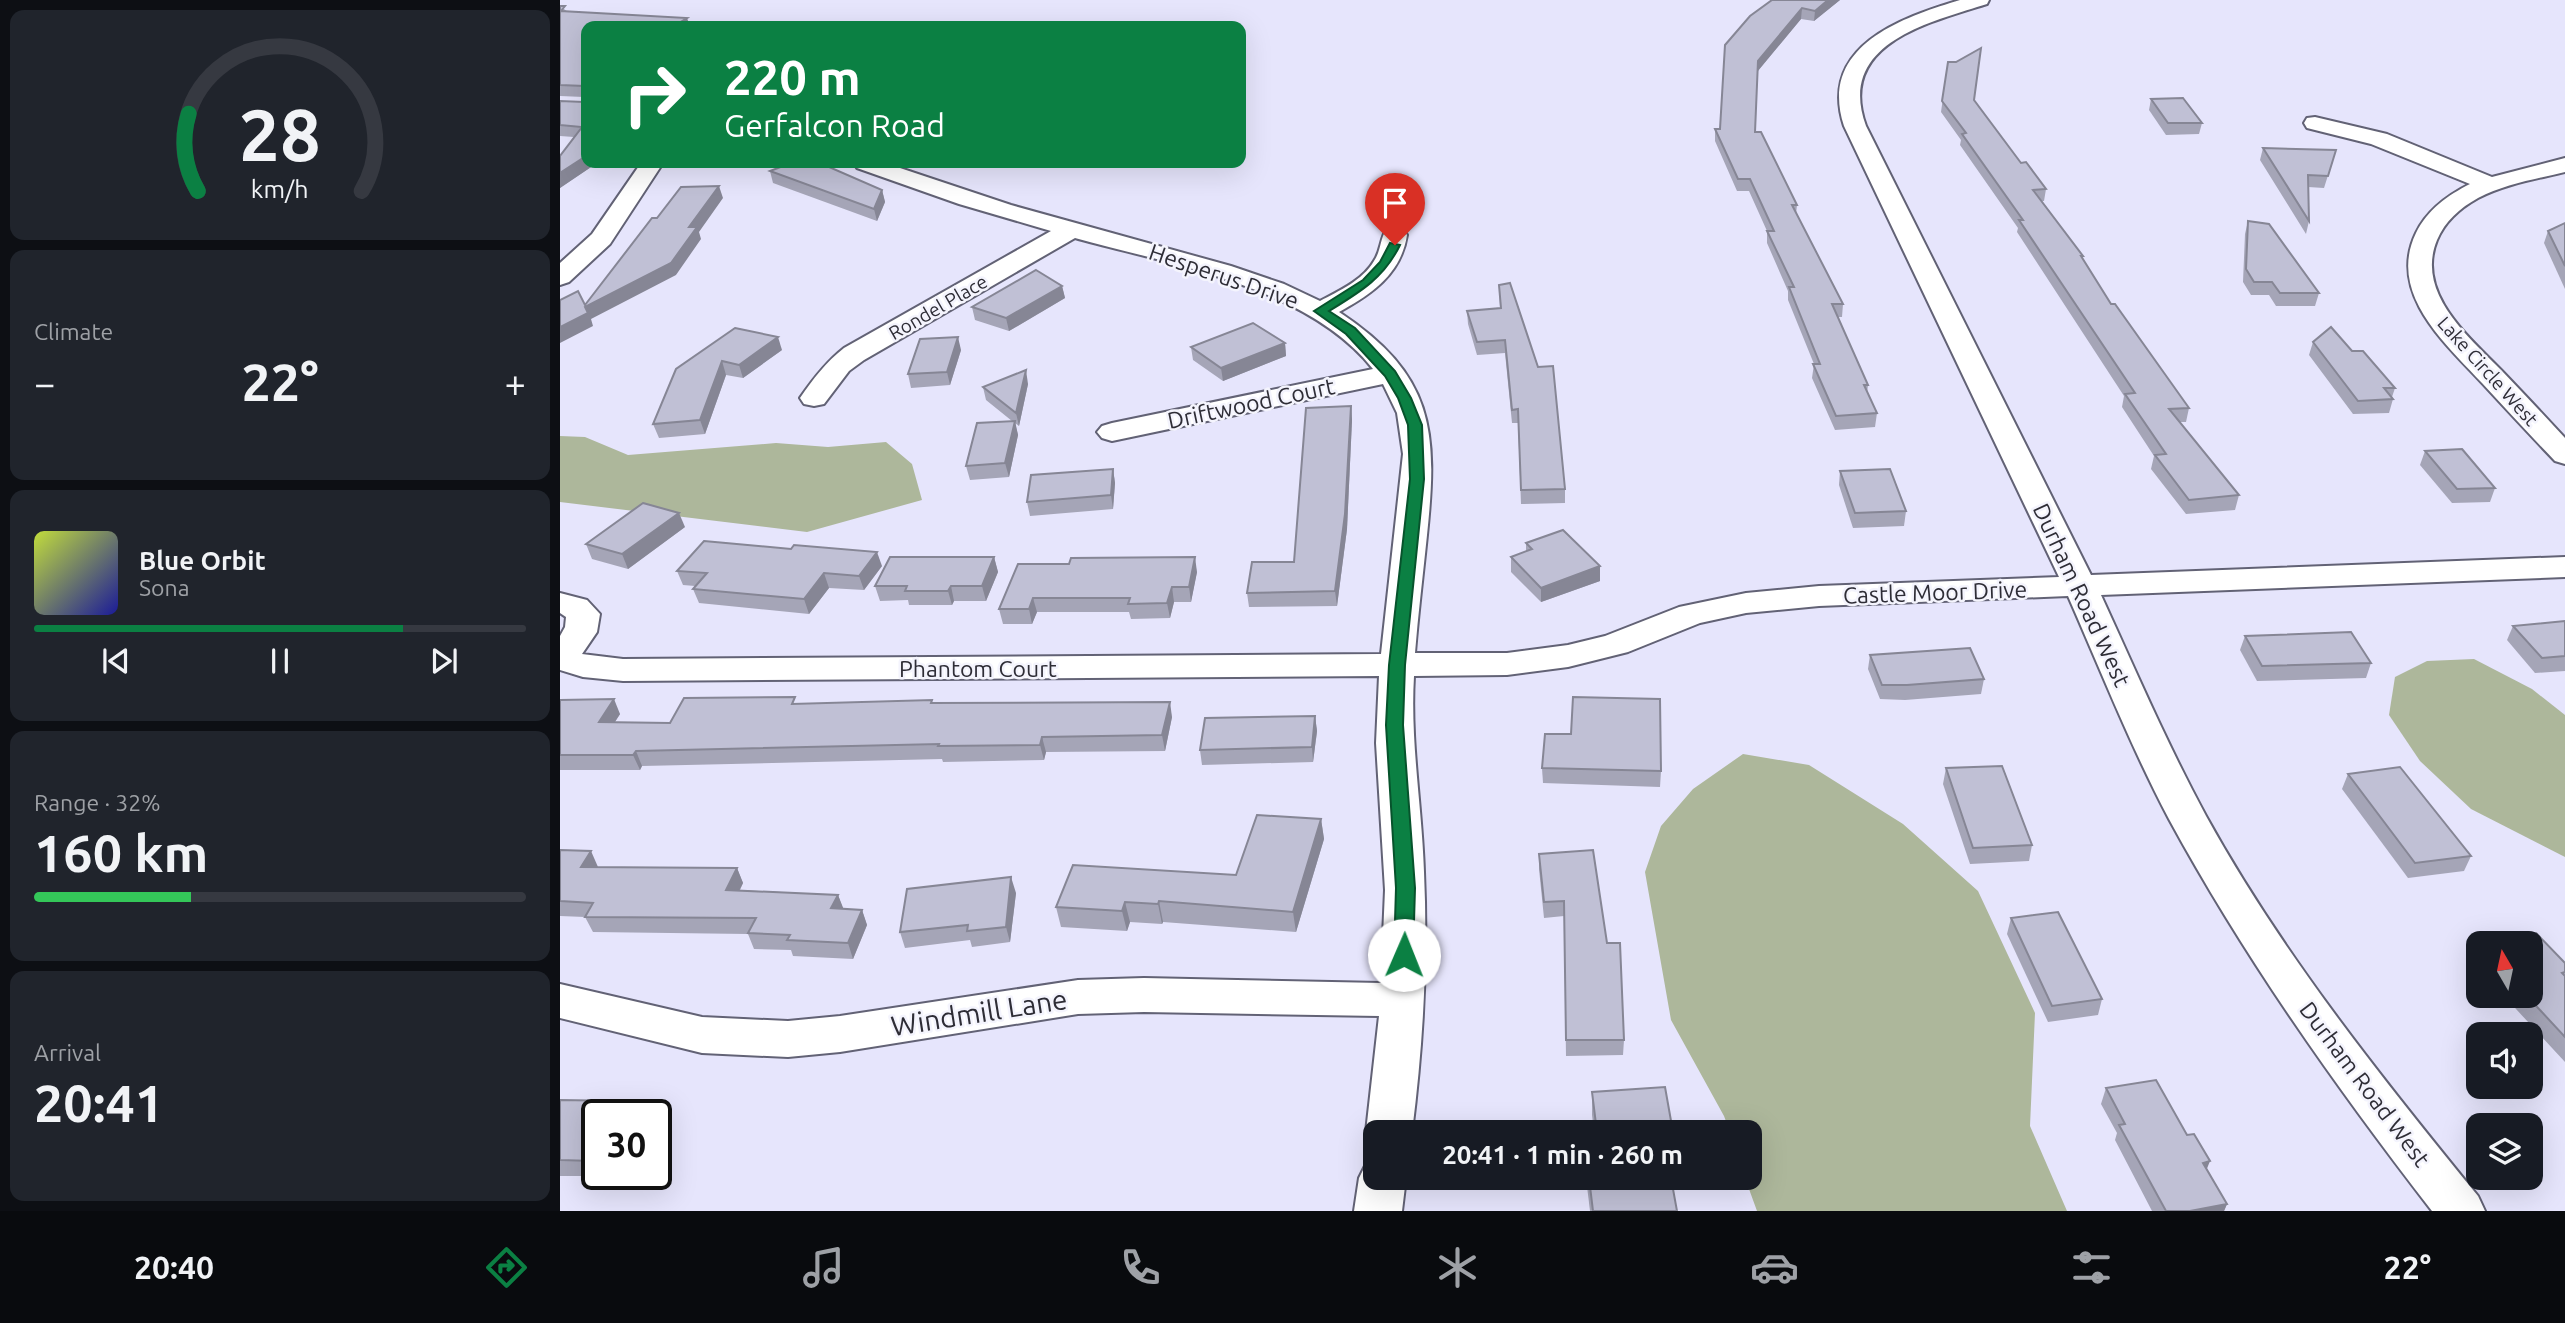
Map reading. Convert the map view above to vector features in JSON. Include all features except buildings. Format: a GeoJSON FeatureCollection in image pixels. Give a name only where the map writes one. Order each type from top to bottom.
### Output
{"type":"FeatureCollection","features":[{"type":"Feature","properties":{"kind":"street","name":"Durham Road West"},"geometry":{"type":"LineString","coordinates":[[1980,0],[1922,20],[1878,44],[1862,59],[1851,75],[1847,91],[1855,126],[2080,587],[2162,768],[2244,912],[2376,1104],[2461,1211]]}},
{"type":"Feature","properties":{"kind":"street"},"geometry":{"type":"LineString","coordinates":[[2315,123],[2379,139],[2490,184]]}},
{"type":"Feature","properties":{"kind":"street","name":"Lake Circle West"},"geometry":{"type":"LineString","coordinates":[[2565,165],[2490,184],[2466,195],[2431,223],[2421,242],[2418,262],[2421,285],[2432,308],[2452,335],[2565,455]]}},
{"type":"Feature","properties":{"kind":"street"},"geometry":{"type":"LineString","coordinates":[[560,277],[601,239],[649,168]]}},
{"type":"Feature","properties":{"kind":"street","name":"Hesperus Drive"},"geometry":{"type":"LineString","coordinates":[[878,168],[935,190],[1229,273],[1284,293],[1321,311],[1350,331],[1390,374],[1405,398],[1415,425],[1418,451],[1397,665],[1394,725],[1405,888],[1402,1000],[1390,1120]]}},
{"type":"Feature","properties":{"kind":"street","name":"Rondel Place"},"geometry":{"type":"LineString","coordinates":[[814,398],[839,365],[855,354],[1073,229]]}},
{"type":"Feature","properties":{"kind":"street"},"geometry":{"type":"LineString","coordinates":[[1321,311],[1352,294],[1378,274],[1391,253],[1395,235]]}},
{"type":"Feature","properties":{"kind":"street","name":"Driftwood Court"},"geometry":{"type":"LineString","coordinates":[[1112,432],[1390,374]]}},
{"type":"Feature","properties":{"kind":"street","name":"Castle Moor Drive"},"geometry":{"type":"LineString","coordinates":[[1397,665],[1507,664],[1568,656],[1616,644],[1691,614],[1746,603],[1819,596],[2565,567]]}},
{"type":"Feature","properties":{"kind":"street","name":"Phantom Court"},"geometry":{"type":"LineString","coordinates":[[560,603],[575,607],[583,614],[584,629],[575,643],[560,656],[583,666],[624,670],[1397,665]]}},
{"type":"Feature","properties":{"kind":"street","name":"Windmill Lane"},"geometry":{"type":"LineString","coordinates":[[560,1001],[702,1035],[744,1040],[840,1034],[1078,997],[1144,995],[1402,1000]]}},
{"type":"Feature","properties":{"kind":"street"},"geometry":{"type":"LineString","coordinates":[[1378,1211],[1381,1190]]}},
{"type":"Feature","properties":{"kind":"green space"},"geometry":{"type":"Polygon","coordinates":[[[560,436],[585,437],[628,455],[776,443],[828,447],[886,442],[912,464],[922,500],[807,532],[560,502],[560,436]]]}},
{"type":"Feature","properties":{"kind":"green space"},"geometry":{"type":"Polygon","coordinates":[[[2474,659],[2532,689],[2565,715],[2565,857],[2471,809],[2420,761],[2389,715],[2395,677],[2427,661],[2474,659]]]}},
{"type":"Feature","properties":{"kind":"green space"},"geometry":{"type":"Polygon","coordinates":[[[1743,754],[1809,765],[1903,824],[1978,891],[2035,1013],[2030,1126],[2067,1211],[1757,1211],[1749,1190],[1762,1190],[1762,1120],[1726,1120],[1671,1020],[1645,872],[1661,826],[1693,789],[1743,754]]]}},
{"type":"Feature","properties":{"kind":"route"},"geometry":{"type":"LineString","coordinates":[[1395,245],[1378,274],[1352,294],[1321,311],[1350,331],[1390,374],[1405,398],[1415,425],[1417,479],[1397,665],[1394,725],[1405,888],[1404,955]]}}]}
